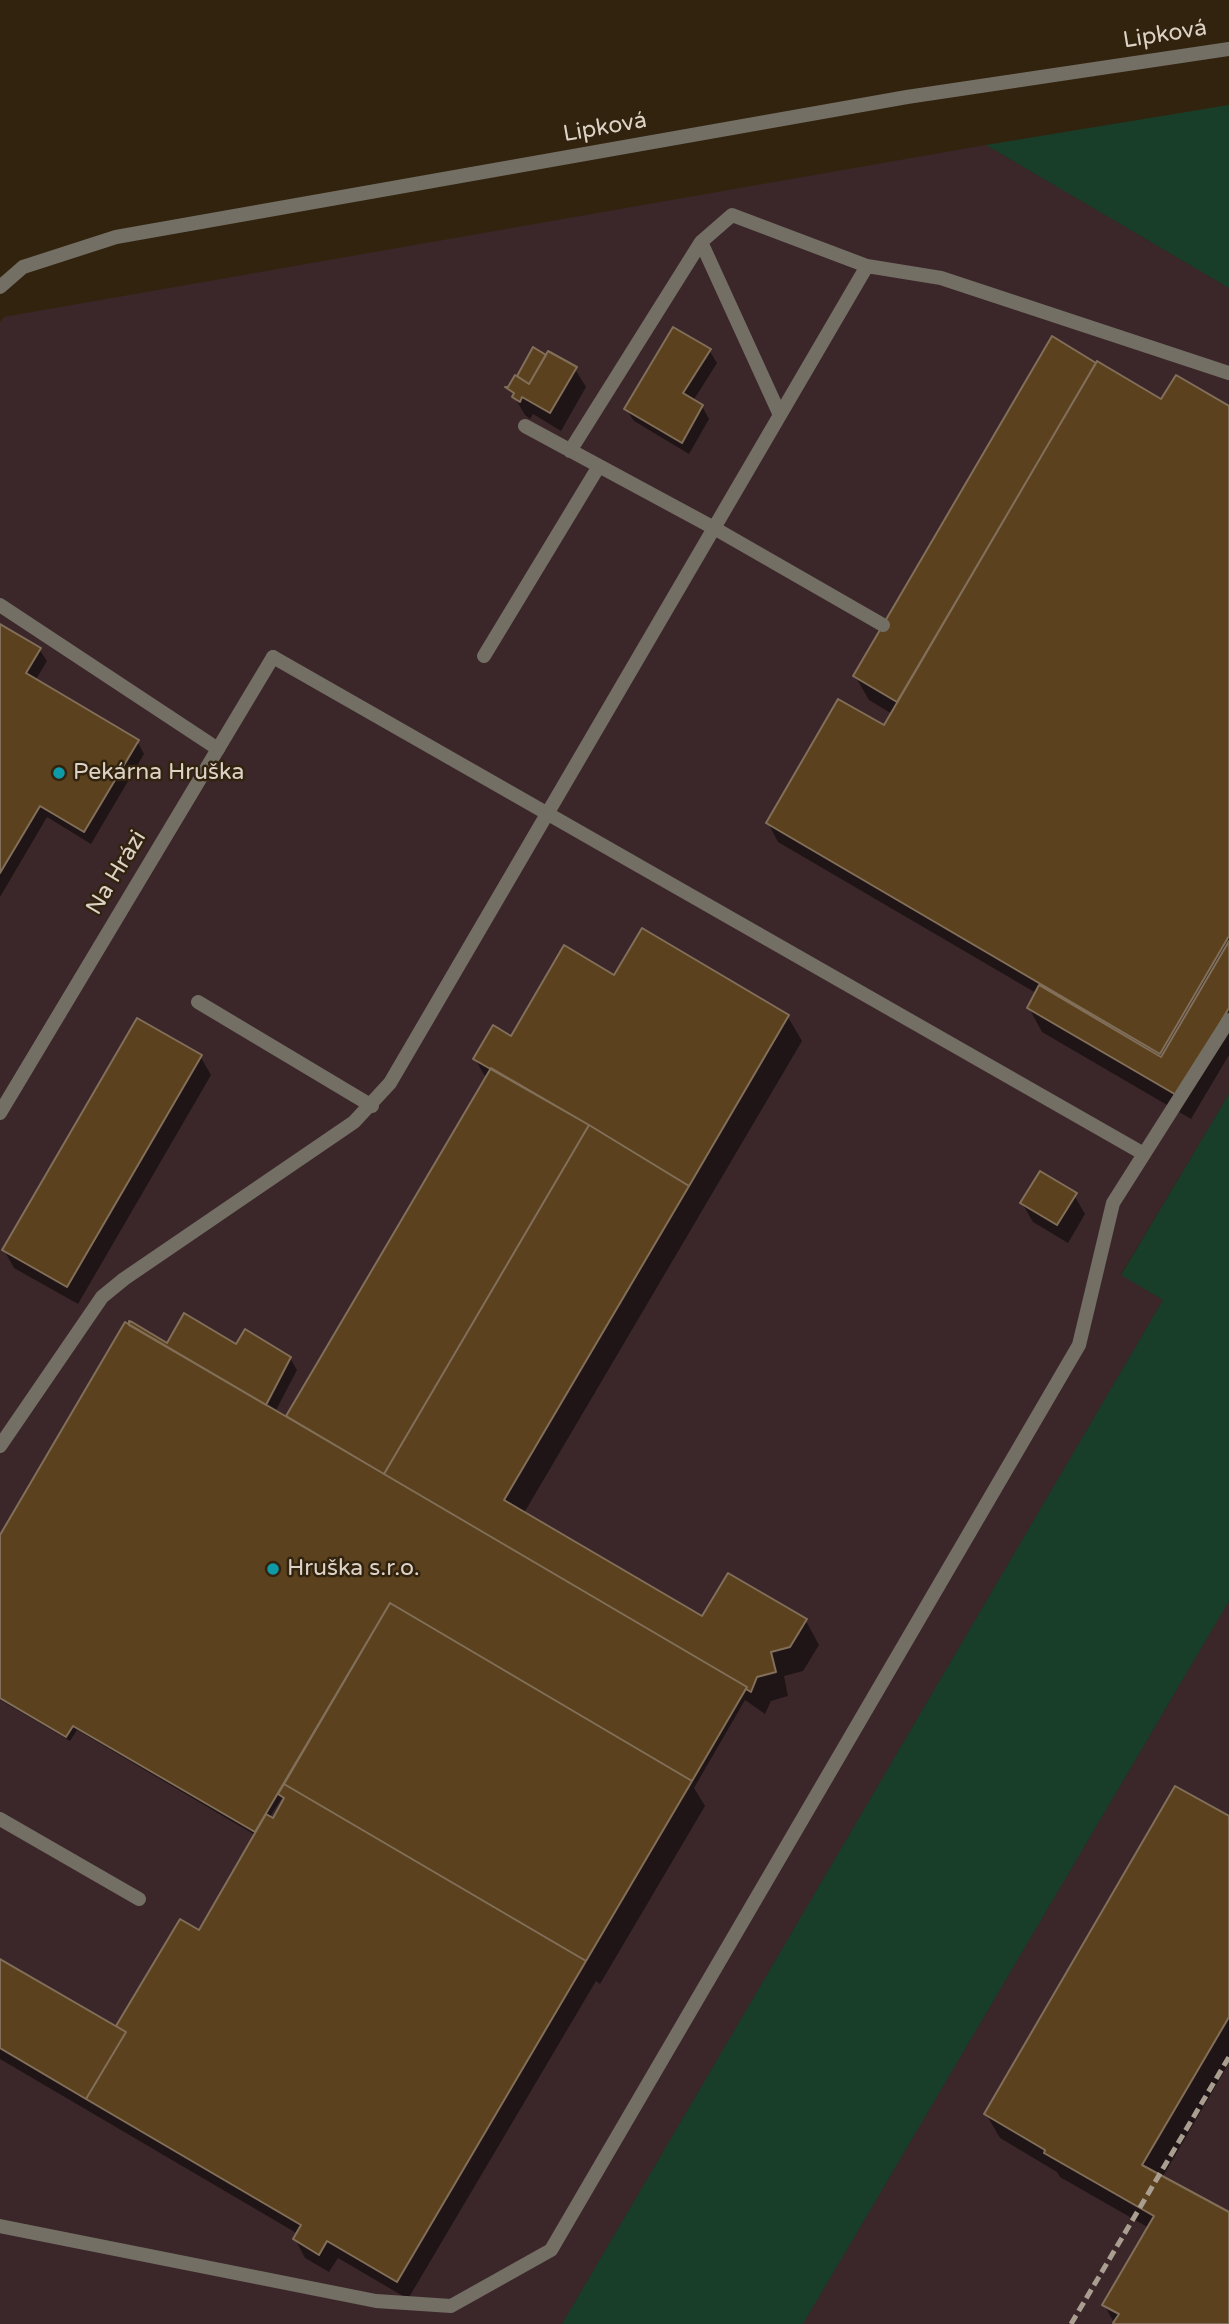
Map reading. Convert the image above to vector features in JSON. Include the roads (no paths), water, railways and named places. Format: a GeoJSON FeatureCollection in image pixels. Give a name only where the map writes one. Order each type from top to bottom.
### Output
{"type":"FeatureCollection","features":[{"type":"Feature","properties":{"kind":"street","name":"Lipková"},"geometry":{"type":"LineString","coordinates":[[0,287],[23,267],[116,237],[894,100],[1229,49]]}},
{"type":"Feature","properties":{"kind":"street"},"geometry":{"type":"LineString","coordinates":[[570,451],[701,242],[732,215],[867,266],[941,278],[1229,373]]}},
{"type":"Feature","properties":{"kind":"street"},"geometry":{"type":"LineString","coordinates":[[701,242],[780,415]]}},
{"type":"Feature","properties":{"kind":"street"},"geometry":{"type":"LineString","coordinates":[[0,1446],[102,1297],[124,1279],[354,1122],[372,1106],[390,1083],[867,266]]}},
{"type":"Feature","properties":{"kind":"street"},"geometry":{"type":"LineString","coordinates":[[526,426],[714,528],[883,625]]}},
{"type":"Feature","properties":{"kind":"street"},"geometry":{"type":"LineString","coordinates":[[484,656],[598,466]]}},
{"type":"Feature","properties":{"kind":"street"},"geometry":{"type":"LineString","coordinates":[[0,605],[218,749]]}},
{"type":"Feature","properties":{"kind":"street","name":"Na Hrázi"},"geometry":{"type":"LineString","coordinates":[[0,1113],[273,657],[547,813]]}},
{"type":"Feature","properties":{"kind":"street"},"geometry":{"type":"LineString","coordinates":[[547,813],[1144,1154]]}},
{"type":"Feature","properties":{"kind":"street"},"geometry":{"type":"LineString","coordinates":[[198,1002],[372,1106]]}},
{"type":"Feature","properties":{"kind":"street"},"geometry":{"type":"LineString","coordinates":[[0,2226],[376,2301],[451,2306],[551,2250],[1079,1345],[1112,1203],[1229,1020]]}},
{"type":"Feature","properties":{"kind":"street"},"geometry":{"type":"LineString","coordinates":[[0,1819],[139,1899]]}},
{"type":"Feature","properties":{"kind":"railway"},"geometry":{"type":"LineString","coordinates":[[1071,2324],[1229,2057]]}},
{"type":"Feature","properties":{"kind":"place","name":"Pekárna Hruška"},"geometry":{"type":"Point","coordinates":[59,773]}},
{"type":"Feature","properties":{"kind":"place","name":"Hruška s.r.o."},"geometry":{"type":"Point","coordinates":[273,1569]}}]}
